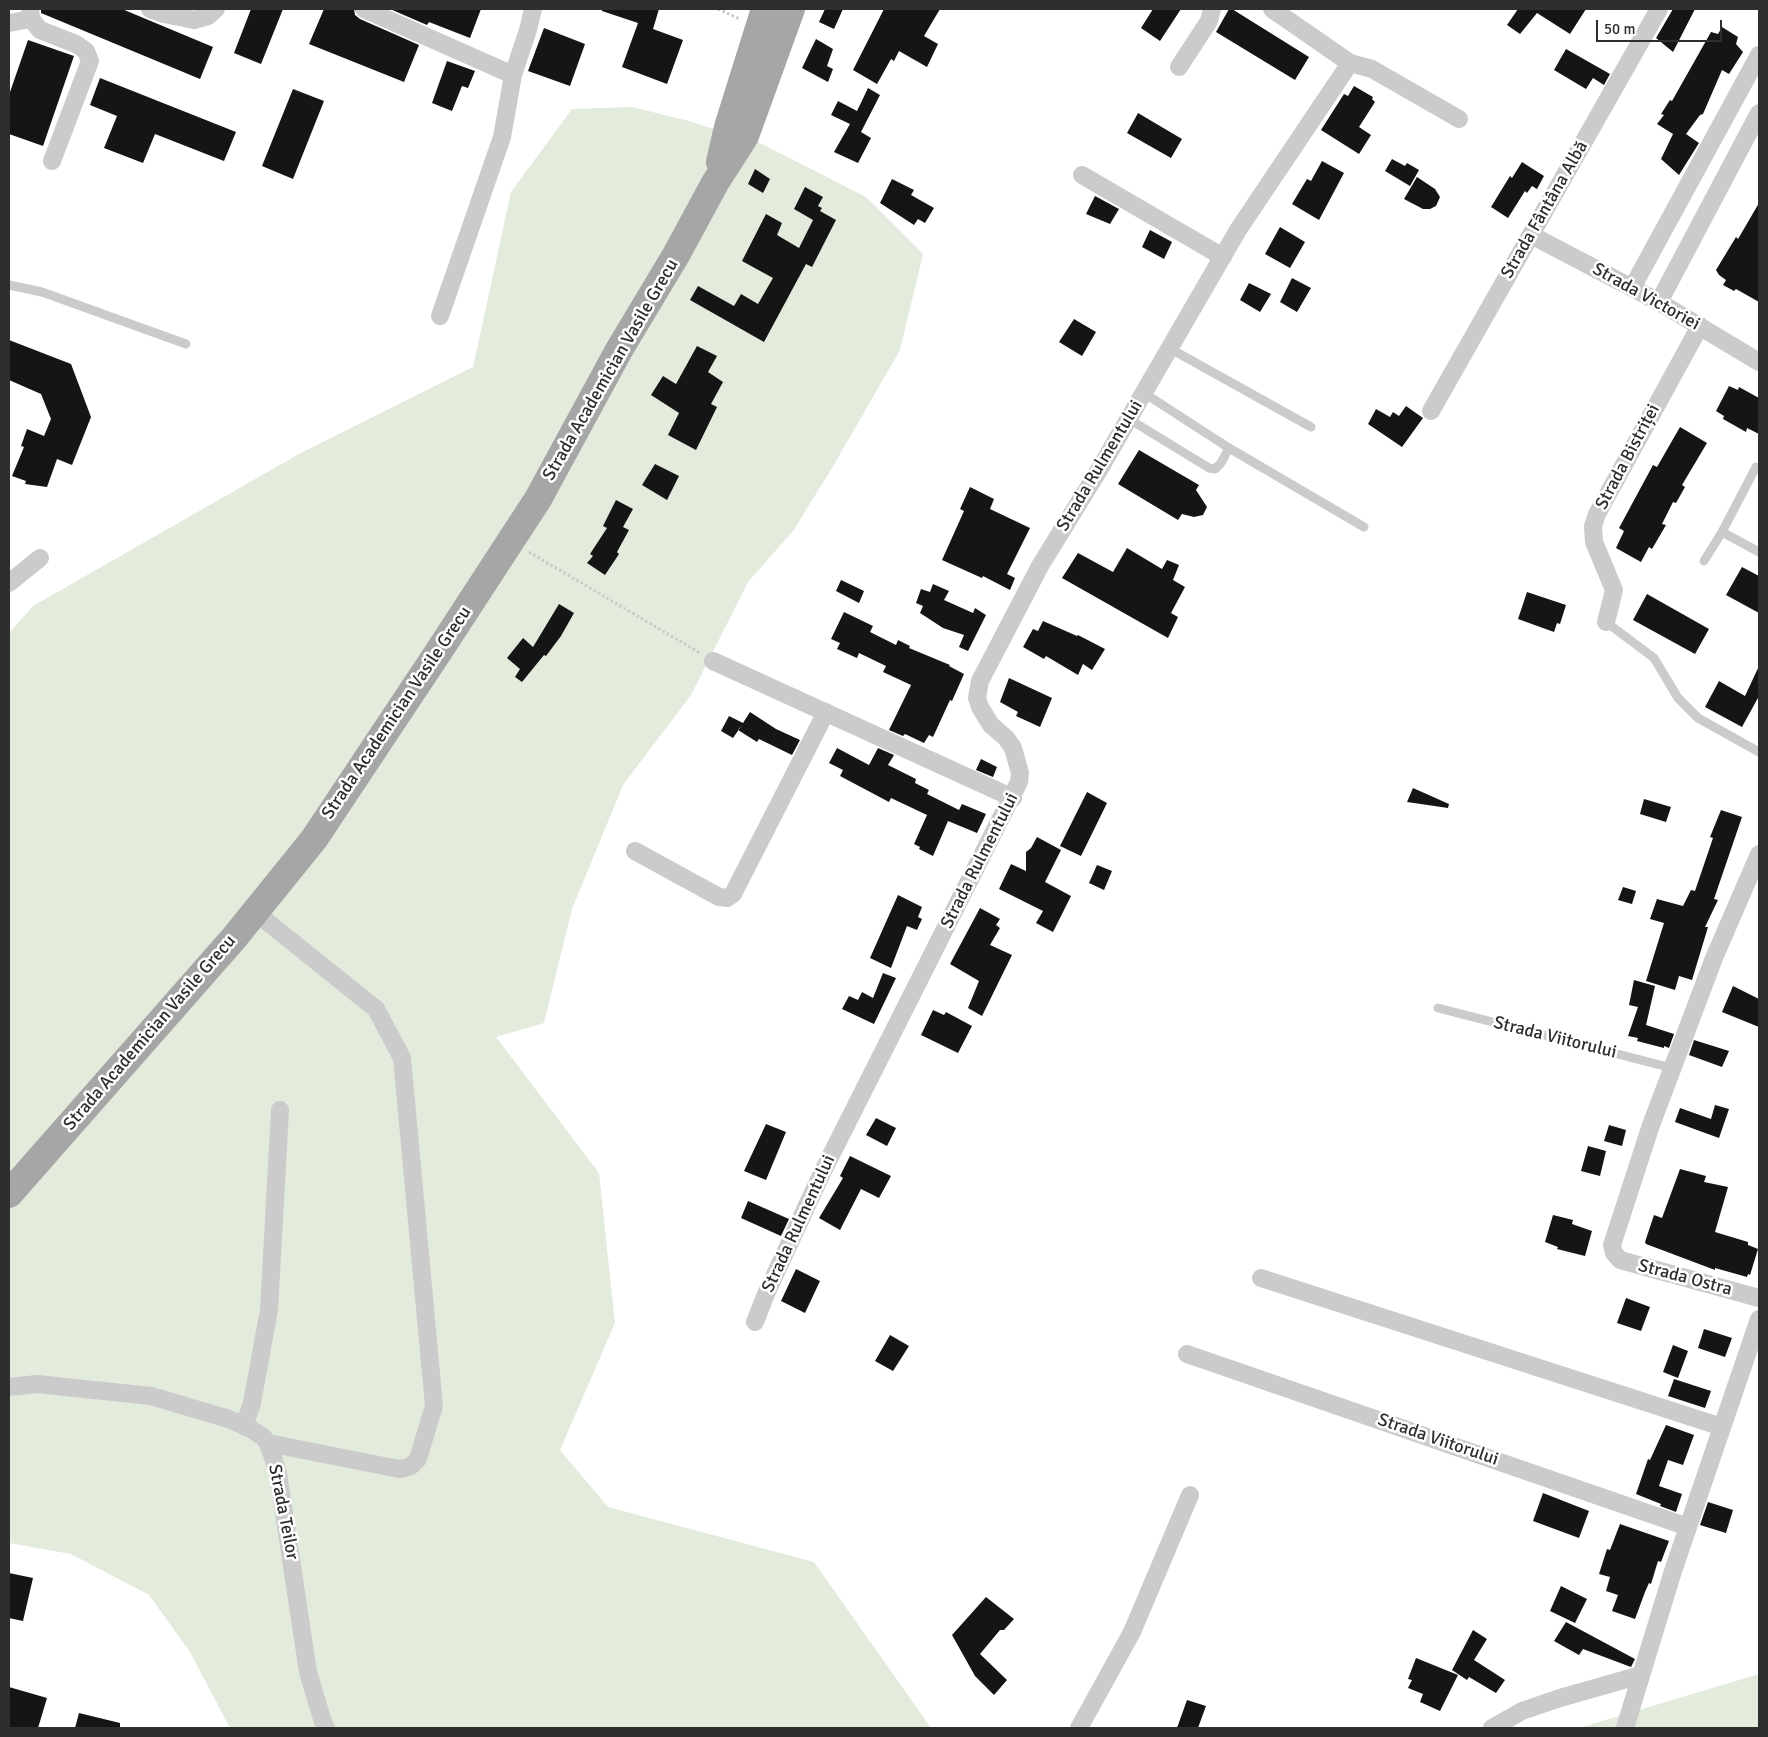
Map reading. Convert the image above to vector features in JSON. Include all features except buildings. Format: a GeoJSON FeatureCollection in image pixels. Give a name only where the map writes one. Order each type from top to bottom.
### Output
{"type":"FeatureCollection","features":[{"type":"Feature","properties":{"kind":"main road","name":"Strada Academician Vasile Grecu"},"geometry":{"type":"LineString","coordinates":[[715,183],[728,127],[766,9]]}},
{"type":"Feature","properties":{"kind":"main road","name":"Strada Academician Vasile Grecu"},"geometry":{"type":"LineString","coordinates":[[9,1194],[234,938],[314,839],[511,541],[538,499],[619,350],[676,255],[715,183],[745,136],[791,9]]}},
{"type":"Feature","properties":{"kind":"street"},"geometry":{"type":"LineString","coordinates":[[150,9],[194,20],[208,16],[216,9]]}},
{"type":"Feature","properties":{"kind":"street"},"geometry":{"type":"LineString","coordinates":[[364,9],[513,75]]}},
{"type":"Feature","properties":{"kind":"street"},"geometry":{"type":"LineString","coordinates":[[440,316],[502,137],[513,75],[533,9]]}},
{"type":"Feature","properties":{"kind":"street"},"geometry":{"type":"LineString","coordinates":[[1180,67],[1209,20],[1212,9]]}},
{"type":"Feature","properties":{"kind":"street"},"geometry":{"type":"LineString","coordinates":[[1272,9],[1350,63],[1372,69],[1459,119]]}},
{"type":"Feature","properties":{"kind":"street","name":"Strada Fântâna Albă"},"geometry":{"type":"LineString","coordinates":[[1431,411],[1659,9]]}},
{"type":"Feature","properties":{"kind":"street"},"geometry":{"type":"LineString","coordinates":[[9,24],[30,14],[40,30],[76,44],[86,51],[90,61],[52,161]]}},
{"type":"Feature","properties":{"kind":"street"},"geometry":{"type":"LineString","coordinates":[[1632,288],[1759,56]]}},
{"type":"Feature","properties":{"kind":"street","name":"Strada Rulmentului"},"geometry":{"type":"LineString","coordinates":[[755,1322],[822,1173],[1013,798],[1019,782],[1020,773],[1012,748],[1006,738],[991,725],[980,707],[978,698],[980,680],[1040,566],[1099,470],[1238,230],[1350,63]]}},
{"type":"Feature","properties":{"kind":"street"},"geometry":{"type":"LineString","coordinates":[[1659,302],[1759,113]]}},
{"type":"Feature","properties":{"kind":"street"},"geometry":{"type":"LineString","coordinates":[[1082,175],[1223,257]]}},
{"type":"Feature","properties":{"kind":"street","name":"Strada Victoriei"},"geometry":{"type":"LineString","coordinates":[[1531,235],[1659,302],[1759,362]]}},
{"type":"Feature","properties":{"kind":"street","name":"Strada Bistriței"},"geometry":{"type":"LineString","coordinates":[[1606,622],[1614,590],[1594,542],[1593,526],[1596,514],[1700,326]]}},
{"type":"Feature","properties":{"kind":"street"},"geometry":{"type":"LineString","coordinates":[[9,584],[40,558]]}},
{"type":"Feature","properties":{"kind":"street"},"geometry":{"type":"LineString","coordinates":[[713,661],[1013,798]]}},
{"type":"Feature","properties":{"kind":"street"},"geometry":{"type":"LineString","coordinates":[[635,851],[719,896],[727,898],[733,894],[826,712]]}},
{"type":"Feature","properties":{"kind":"street"},"geometry":{"type":"LineString","coordinates":[[1672,1068],[1714,958],[1759,854]]}},
{"type":"Feature","properties":{"kind":"street"},"geometry":{"type":"LineString","coordinates":[[255,912],[376,1009],[402,1058],[434,1406],[418,1459],[411,1466],[405,1468],[399,1469],[268,1443]]}},
{"type":"Feature","properties":{"kind":"street","name":"Strada Ostra"},"geometry":{"type":"LineString","coordinates":[[1672,1068],[1651,1125],[1612,1245],[1614,1253],[1620,1260],[1759,1298]]}},
{"type":"Feature","properties":{"kind":"street"},"geometry":{"type":"LineString","coordinates":[[244,1426],[252,1403],[269,1310],[280,1110]]}},
{"type":"Feature","properties":{"kind":"street"},"geometry":{"type":"LineString","coordinates":[[1261,1278],[1722,1427]]}},
{"type":"Feature","properties":{"kind":"street"},"geometry":{"type":"LineString","coordinates":[[1625,1728],[1688,1526],[1759,1319]]}},
{"type":"Feature","properties":{"kind":"street","name":"Strada Viitorului"},"geometry":{"type":"LineString","coordinates":[[1187,1354],[1688,1526]]}},
{"type":"Feature","properties":{"kind":"street","name":"Strada Teilor"},"geometry":{"type":"LineString","coordinates":[[9,1388],[37,1384],[151,1396],[229,1419],[257,1432],[268,1443],[278,1473],[283,1501],[308,1672],[322,1722],[326,1728]]}},
{"type":"Feature","properties":{"kind":"street"},"geometry":{"type":"LineString","coordinates":[[1078,1728],[1132,1632],[1190,1495]]}},
{"type":"Feature","properties":{"kind":"street"},"geometry":{"type":"LineString","coordinates":[[1492,1728],[1522,1711],[1640,1675]]}},
{"type":"Feature","properties":{"kind":"lane"},"geometry":{"type":"LineString","coordinates":[[9,285],[42,292],[186,344]]}},
{"type":"Feature","properties":{"kind":"lane"},"geometry":{"type":"LineString","coordinates":[[1169,348],[1311,427]]}},
{"type":"Feature","properties":{"kind":"lane"},"geometry":{"type":"LineString","coordinates":[[1144,393],[1229,448],[1364,527]]}},
{"type":"Feature","properties":{"kind":"lane"},"geometry":{"type":"LineString","coordinates":[[1129,419],[1208,468],[1215,469],[1221,463],[1229,448]]}},
{"type":"Feature","properties":{"kind":"lane"},"geometry":{"type":"LineString","coordinates":[[1704,561],[1722,532],[1756,467]]}},
{"type":"Feature","properties":{"kind":"lane"},"geometry":{"type":"LineString","coordinates":[[1722,532],[1759,552]]}},
{"type":"Feature","properties":{"kind":"lane"},"geometry":{"type":"LineString","coordinates":[[1606,622],[1654,658],[1678,698],[1698,718],[1759,752]]}},
{"type":"Feature","properties":{"kind":"lane","name":"Strada Viitorului"},"geometry":{"type":"LineString","coordinates":[[1438,1008],[1672,1068]]}},
{"type":"Feature","properties":{"kind":"path"},"geometry":{"type":"LineString","coordinates":[[511,541],[713,661]]}},
{"type":"Feature","properties":{"kind":"green space"},"geometry":{"type":"Polygon","coordinates":[[[632,107],[750,138],[866,197],[923,254],[900,350],[832,468],[793,531],[748,582],[691,695],[623,785],[572,909],[544,1023],[496,1037],[599,1173],[615,1323],[560,1450],[608,1507],[814,1562],[931,1728],[230,1728],[190,1652],[149,1595],[71,1554],[9,1543],[9,633],[33,606],[299,454],[473,367],[511,192],[572,109],[632,107]]]}},
{"type":"Feature","properties":{"kind":"green space"},"geometry":{"type":"Polygon","coordinates":[[[1759,1674],[1759,1728],[1579,1728],[1759,1674]]]}}]}
